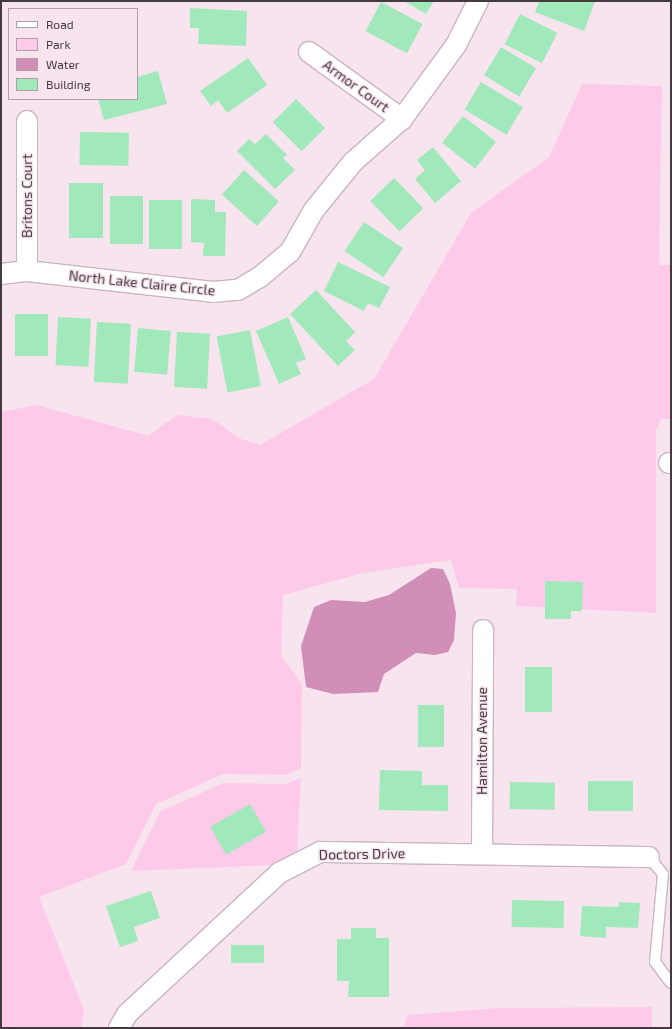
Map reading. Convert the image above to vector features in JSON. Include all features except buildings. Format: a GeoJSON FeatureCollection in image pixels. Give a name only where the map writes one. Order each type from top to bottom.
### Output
{"type":"FeatureCollection","features":[{"type":"Feature","properties":{"kind":"street","name":"North Lake Claire Circle"},"geometry":{"type":"LineString","coordinates":[[1,274],[27,271],[213,292],[238,290],[275,267],[290,252],[314,210],[353,162],[402,119],[456,45],[478,1]]}},
{"type":"Feature","properties":{"kind":"street","name":"Armor Court"},"geometry":{"type":"LineString","coordinates":[[309,52],[402,119]]}},
{"type":"Feature","properties":{"kind":"street","name":"Britons Court"},"geometry":{"type":"LineString","coordinates":[[27,121],[27,271]]}},
{"type":"Feature","properties":{"kind":"street","name":"Hamilton Avenue"},"geometry":{"type":"LineString","coordinates":[[482,853],[483,630]]}},
{"type":"Feature","properties":{"kind":"street","name":"Doctors Drive"},"geometry":{"type":"LineString","coordinates":[[119,1028],[126,1014],[279,873],[301,859],[320,852],[482,853],[649,857]]}},
{"type":"Feature","properties":{"kind":"lane"},"geometry":{"type":"LineString","coordinates":[[649,857],[663,874],[655,962],[671,983]]}},
{"type":"Feature","properties":{"kind":"green space"},"geometry":{"type":"Polygon","coordinates":[[[582,84],[662,86],[659,265],[671,265],[671,419],[661,419],[656,430],[656,613],[516,606],[517,589],[459,588],[451,560],[363,573],[283,595],[281,655],[302,684],[301,768],[287,775],[223,774],[156,804],[126,864],[39,897],[84,1010],[81,1028],[1,1028],[1,412],[37,405],[148,436],[177,415],[212,419],[241,439],[260,445],[374,379],[471,213],[549,157],[582,84]]]}},
{"type":"Feature","properties":{"kind":"green space"},"geometry":{"type":"Polygon","coordinates":[[[301,778],[297,850],[274,865],[131,871],[161,811],[224,783],[286,784],[301,778]]]}},
{"type":"Feature","properties":{"kind":"green space"},"geometry":{"type":"Polygon","coordinates":[[[652,1007],[652,1028],[403,1028],[408,1015],[500,1008],[652,1007]]]}},
{"type":"Feature","properties":{"kind":"water"},"geometry":{"type":"Polygon","coordinates":[[[431,568],[443,569],[450,584],[456,613],[454,640],[448,652],[435,655],[416,653],[384,674],[378,692],[333,694],[306,687],[301,646],[314,607],[331,600],[365,602],[389,595],[431,568]]]}}]}
